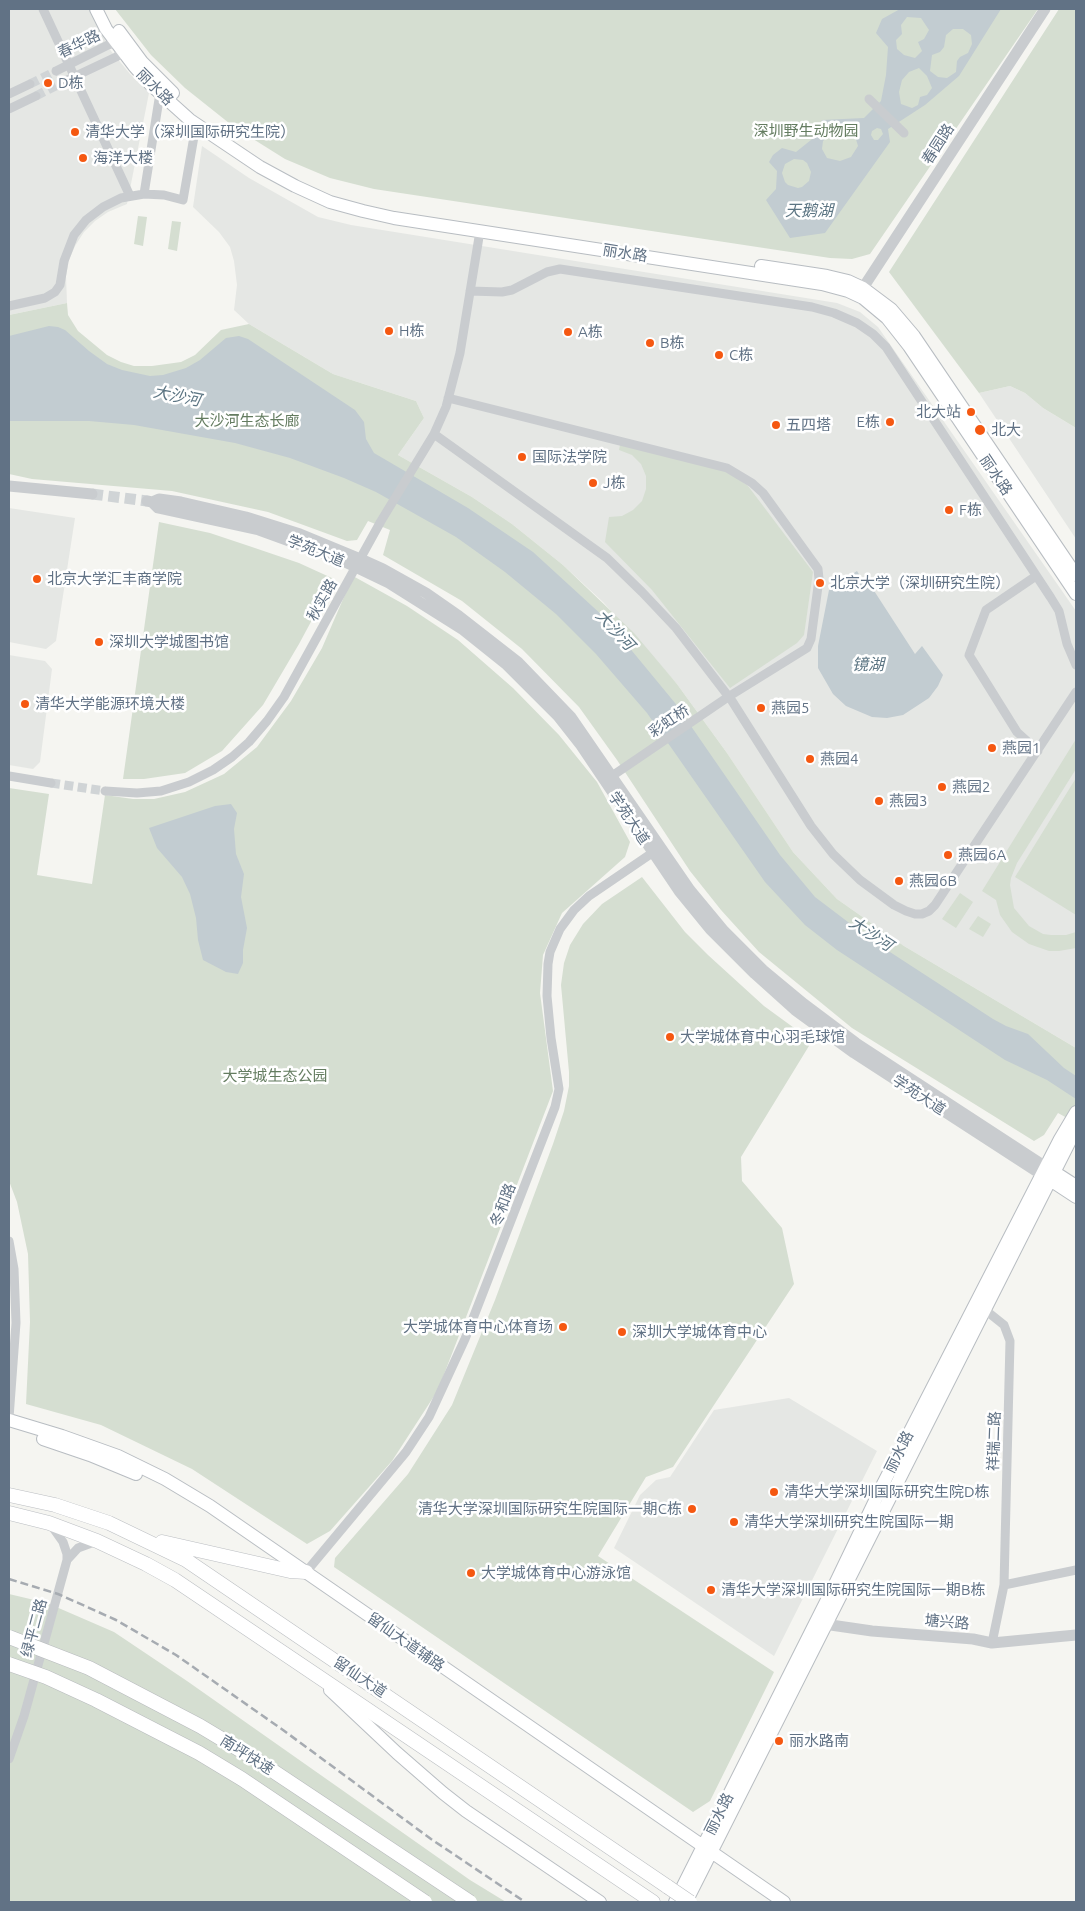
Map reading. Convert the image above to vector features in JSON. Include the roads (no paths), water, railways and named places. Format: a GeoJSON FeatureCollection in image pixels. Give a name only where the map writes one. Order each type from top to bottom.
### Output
{"type":"FeatureCollection","features":[{"type":"Feature","properties":{"kind":"main road","name":"丽水路"},"geometry":{"type":"LineString","coordinates":[[96,9],[106,29],[162,83],[212,127],[264,162],[332,195],[394,211],[827,276],[891,308],[914,336],[1076,576]]}},
{"type":"Feature","properties":{"kind":"main road","name":"丽水路"},"geometry":{"type":"LineString","coordinates":[[106,9],[122,45],[134,66],[160,93],[196,124],[260,167],[330,202],[394,218],[822,284],[860,292],[900,334],[1076,594]]}},
{"type":"Feature","properties":{"kind":"main road","name":"丽水路"},"geometry":{"type":"LineString","coordinates":[[675,1902],[705,1852],[820,1624],[984,1309],[1076,1112]]}},
{"type":"Feature","properties":{"kind":"main road","name":"丽水路"},"geometry":{"type":"LineString","coordinates":[[1064,1141],[1076,1129]]}},
{"type":"Feature","properties":{"kind":"main road","name":"丽水路"},"geometry":{"type":"LineString","coordinates":[[820,1624],[882,1484],[1048,1173]]}},
{"type":"Feature","properties":{"kind":"main road","name":"学苑大道"},"geometry":{"type":"LineString","coordinates":[[1048,1173],[1076,1186]]}},
{"type":"Feature","properties":{"kind":"main road","name":"学苑大道"},"geometry":{"type":"LineString","coordinates":[[1048,1173],[1076,1197]]}},
{"type":"Feature","properties":{"kind":"main road","name":"留仙大道辅路"},"geometry":{"type":"LineString","coordinates":[[9,1419],[95,1447],[142,1467],[210,1506],[705,1852],[770,1902]]}},
{"type":"Feature","properties":{"kind":"main road","name":"留仙大道辅路"},"geometry":{"type":"LineString","coordinates":[[9,1429],[90,1454],[139,1475],[201,1511],[705,1852],[731,1866],[784,1902]]}},
{"type":"Feature","properties":{"kind":"main road","name":"留仙大道"},"geometry":{"type":"LineString","coordinates":[[9,1495],[55,1505],[100,1520],[138,1535],[206,1572],[690,1902]]}},
{"type":"Feature","properties":{"kind":"main road","name":"留仙大道"},"geometry":{"type":"LineString","coordinates":[[9,1513],[49,1523],[97,1541],[175,1580],[651,1900]]}},
{"type":"Feature","properties":{"kind":"main road"},"geometry":{"type":"LineString","coordinates":[[138,1535],[290,1571],[306,1572]]}},
{"type":"Feature","properties":{"kind":"main road","name":"南坪快速"},"geometry":{"type":"LineString","coordinates":[[9,1636],[89,1668],[200,1726],[255,1759],[470,1902]]}},
{"type":"Feature","properties":{"kind":"main road"},"geometry":{"type":"LineString","coordinates":[[296,1661],[336,1695],[417,1772],[443,1793],[466,1811],[600,1902]]}},
{"type":"Feature","properties":{"kind":"main road","name":"南坪快速"},"geometry":{"type":"LineString","coordinates":[[9,1664],[46,1677],[96,1700],[199,1753],[242,1779],[425,1902]]}},
{"type":"Feature","properties":{"kind":"main road","name":"丽水路"},"geometry":{"type":"LineString","coordinates":[[686,1902],[705,1852]]}},
{"type":"Feature","properties":{"kind":"street"},"geometry":{"type":"LineString","coordinates":[[43,9],[130,196]]}},
{"type":"Feature","properties":{"kind":"street","name":"春园路"},"geometry":{"type":"LineString","coordinates":[[860,292],[1046,9]]}},
{"type":"Feature","properties":{"kind":"street","name":"春华路"},"geometry":{"type":"LineString","coordinates":[[56,71],[69,64],[122,45]]}},
{"type":"Feature","properties":{"kind":"street","name":"春华路"},"geometry":{"type":"LineString","coordinates":[[63,82],[75,77],[122,45]]}},
{"type":"Feature","properties":{"kind":"street"},"geometry":{"type":"LineString","coordinates":[[9,94],[30,84]]}},
{"type":"Feature","properties":{"kind":"street"},"geometry":{"type":"LineString","coordinates":[[144,194],[160,93]]}},
{"type":"Feature","properties":{"kind":"street"},"geometry":{"type":"LineString","coordinates":[[9,109],[36,96]]}},
{"type":"Feature","properties":{"kind":"street"},"geometry":{"type":"LineString","coordinates":[[869,98],[904,133]]}},
{"type":"Feature","properties":{"kind":"street"},"geometry":{"type":"LineString","coordinates":[[9,306],[45,298],[54,292],[60,285],[66,252],[80,227],[102,207],[130,196],[144,194],[164,195],[183,200],[196,124]]}},
{"type":"Feature","properties":{"kind":"street","name":"秋实路"},"geometry":{"type":"LineString","coordinates":[[105,791],[137,793],[162,791],[190,782],[213,770],[238,752],[267,721],[284,697],[381,521],[434,434],[448,398],[460,353],[480,231]]}},
{"type":"Feature","properties":{"kind":"street"},"geometry":{"type":"LineString","coordinates":[[470,291],[502,292],[512,290],[547,272],[560,269],[812,307],[857,322],[886,347],[1059,611],[1066,644],[1076,665]]}},
{"type":"Feature","properties":{"kind":"street","name":"彩虹桥"},"geometry":{"type":"LineString","coordinates":[[448,398],[728,468],[752,483],[763,493],[818,568],[819,579],[807,648],[712,708],[612,776]]}},
{"type":"Feature","properties":{"kind":"street"},"geometry":{"type":"LineString","coordinates":[[434,434],[607,558],[676,628],[728,698],[811,826],[833,854],[860,880],[894,905],[915,914],[930,911],[935,905],[1076,692]]}},
{"type":"Feature","properties":{"kind":"street"},"geometry":{"type":"LineString","coordinates":[[9,486],[92,494]]}},
{"type":"Feature","properties":{"kind":"street","name":"学苑大道"},"geometry":{"type":"LineString","coordinates":[[149,502],[158,508],[267,533],[358,563],[426,594],[459,616],[497,645],[536,680],[571,717],[612,776],[679,891],[710,929],[755,974],[795,1010],[854,1053],[1048,1173]]}},
{"type":"Feature","properties":{"kind":"street","name":"学苑大道"},"geometry":{"type":"LineString","coordinates":[[358,563],[447,618],[487,648],[532,688],[570,729],[656,850]]}},
{"type":"Feature","properties":{"kind":"street"},"geometry":{"type":"LineString","coordinates":[[1036,576],[986,610],[969,655],[1017,732],[1038,750]]}},
{"type":"Feature","properties":{"kind":"street"},"geometry":{"type":"LineString","coordinates":[[9,776],[50,783]]}},
{"type":"Feature","properties":{"kind":"street","name":"冬和路"},"geometry":{"type":"LineString","coordinates":[[306,1572],[406,1452],[429,1417],[466,1339],[556,1107],[559,1089],[547,996],[550,952],[560,928],[574,910],[589,896],[656,850]]}},
{"type":"Feature","properties":{"kind":"street"},"geometry":{"type":"LineString","coordinates":[[9,1241],[15,1284],[16,1323],[9,1419]]}},
{"type":"Feature","properties":{"kind":"street","name":"祥瑞二路"},"geometry":{"type":"LineString","coordinates":[[984,1309],[1004,1325],[1010,1341],[1004,1585],[992,1643]]}},
{"type":"Feature","properties":{"kind":"street"},"geometry":{"type":"LineString","coordinates":[[49,1523],[63,1542],[67,1560]]}},
{"type":"Feature","properties":{"kind":"street"},"geometry":{"type":"LineString","coordinates":[[67,1560],[78,1548],[97,1541]]}},
{"type":"Feature","properties":{"kind":"street","name":"绿平二路"},"geometry":{"type":"LineString","coordinates":[[9,1759],[24,1716],[67,1560]]}},
{"type":"Feature","properties":{"kind":"street"},"geometry":{"type":"LineString","coordinates":[[1004,1585],[1076,1570]]}},
{"type":"Feature","properties":{"kind":"street","name":"塘兴路"},"geometry":{"type":"LineString","coordinates":[[820,1624],[872,1631],[973,1639],[992,1643],[1076,1635]]}},
{"type":"Feature","properties":{"kind":"water","name":"天鹅湖"},"geometry":{"type":"Polygon","coordinates":[[[900,9],[1001,9],[959,76],[925,105],[888,129],[890,142],[825,233],[790,238],[766,200],[776,189],[777,171],[769,162],[773,155],[782,148],[796,152],[816,136],[822,120],[864,118],[881,101],[886,75],[888,47],[876,33],[882,19],[900,9]],[[907,17],[901,25],[902,34],[896,40],[897,49],[904,55],[915,58],[922,51],[918,42],[924,39],[929,30],[921,18],[907,17]],[[953,29],[946,35],[944,47],[940,52],[932,55],[930,71],[938,77],[947,78],[956,72],[957,61],[960,57],[968,53],[972,44],[971,35],[963,29],[953,29]],[[919,68],[909,72],[902,80],[899,92],[901,104],[912,108],[918,105],[920,97],[927,95],[932,88],[927,76],[919,68]],[[877,128],[872,131],[871,135],[874,140],[878,140],[883,134],[881,129],[877,128]],[[840,131],[832,132],[823,141],[822,149],[827,158],[840,161],[851,157],[858,146],[855,136],[840,131]],[[794,159],[785,164],[782,173],[788,185],[798,188],[809,181],[811,172],[807,163],[803,160],[794,159]]]}},
{"type":"Feature","properties":{"kind":"water","name":"大沙河"},"geometry":{"type":"Polygon","coordinates":[[[49,326],[65,330],[107,364],[122,370],[150,376],[163,375],[186,368],[200,360],[226,338],[239,336],[248,339],[355,410],[364,422],[366,439],[374,453],[468,508],[533,552],[604,617],[675,703],[780,855],[815,897],[873,941],[993,1019],[1028,1034],[1064,1068],[1076,1076],[1076,1099],[1047,1080],[1005,1060],[837,950],[805,925],[765,882],[647,713],[596,654],[556,614],[505,572],[456,537],[376,492],[344,478],[290,458],[235,443],[134,425],[89,421],[9,421],[9,336],[49,326]]]}},
{"type":"Feature","properties":{"kind":"water","name":"镜湖"},"geometry":{"type":"Polygon","coordinates":[[[857,571],[865,584],[869,583],[915,654],[922,646],[943,675],[929,698],[903,715],[887,718],[872,717],[846,706],[833,694],[818,668],[818,646],[829,590],[857,571]]]}},
{"type":"Feature","properties":{"kind":"water"},"geometry":{"type":"Polygon","coordinates":[[[231,804],[237,813],[234,829],[236,854],[244,874],[241,897],[247,928],[243,963],[238,974],[226,972],[203,960],[190,894],[182,877],[157,848],[149,828],[215,806],[231,804]]]}},
{"type":"Feature","properties":{"kind":"tunnel"},"geometry":{"type":"LineString","coordinates":[[30,84],[56,71]]}},
{"type":"Feature","properties":{"kind":"tunnel"},"geometry":{"type":"LineString","coordinates":[[36,96],[63,82]]}},
{"type":"Feature","properties":{"kind":"tunnel"},"geometry":{"type":"LineString","coordinates":[[92,494],[147,501]]}},
{"type":"Feature","properties":{"kind":"tunnel"},"geometry":{"type":"LineString","coordinates":[[51,783],[105,791]]}},
{"type":"Feature","properties":{"kind":"railway"},"geometry":{"type":"LineString","coordinates":[[9,1579],[58,1594],[116,1620],[176,1655],[283,1730],[431,1839],[525,1902]]}},
{"type":"Feature","properties":{"kind":"place","name":"D栋"},"geometry":{"type":"Point","coordinates":[48,83]}},
{"type":"Feature","properties":{"kind":"place","name":"清华大学（深圳国际研究生院）"},"geometry":{"type":"Point","coordinates":[75,132]}},
{"type":"Feature","properties":{"kind":"place","name":"海洋大楼"},"geometry":{"type":"Point","coordinates":[83,158]}},
{"type":"Feature","properties":{"kind":"place","name":"H栋"},"geometry":{"type":"Point","coordinates":[389,331]}},
{"type":"Feature","properties":{"kind":"place","name":"A栋"},"geometry":{"type":"Point","coordinates":[568,332]}},
{"type":"Feature","properties":{"kind":"place","name":"B栋"},"geometry":{"type":"Point","coordinates":[650,343]}},
{"type":"Feature","properties":{"kind":"place","name":"C栋"},"geometry":{"type":"Point","coordinates":[719,355]}},
{"type":"Feature","properties":{"kind":"place","name":"北大站"},"geometry":{"type":"Point","coordinates":[971,412]}},
{"type":"Feature","properties":{"kind":"place","name":"E栋"},"geometry":{"type":"Point","coordinates":[890,422]}},
{"type":"Feature","properties":{"kind":"place","name":"五四塔"},"geometry":{"type":"Point","coordinates":[776,425]}},
{"type":"Feature","properties":{"kind":"place","name":"北大"},"geometry":{"type":"Point","coordinates":[980,430]}},
{"type":"Feature","properties":{"kind":"place","name":"国际法学院"},"geometry":{"type":"Point","coordinates":[522,457]}},
{"type":"Feature","properties":{"kind":"place","name":"J栋"},"geometry":{"type":"Point","coordinates":[593,483]}},
{"type":"Feature","properties":{"kind":"place","name":"F栋"},"geometry":{"type":"Point","coordinates":[949,510]}},
{"type":"Feature","properties":{"kind":"place","name":"北京大学汇丰商学院"},"geometry":{"type":"Point","coordinates":[37,579]}},
{"type":"Feature","properties":{"kind":"place","name":"北京大学（深圳研究生院）"},"geometry":{"type":"Point","coordinates":[820,583]}},
{"type":"Feature","properties":{"kind":"place","name":"深圳大学城图书馆"},"geometry":{"type":"Point","coordinates":[99,642]}},
{"type":"Feature","properties":{"kind":"place","name":"清华大学能源环境大楼"},"geometry":{"type":"Point","coordinates":[25,704]}},
{"type":"Feature","properties":{"kind":"place","name":"燕园5"},"geometry":{"type":"Point","coordinates":[761,708]}},
{"type":"Feature","properties":{"kind":"place","name":"燕园1"},"geometry":{"type":"Point","coordinates":[992,748]}},
{"type":"Feature","properties":{"kind":"place","name":"燕园4"},"geometry":{"type":"Point","coordinates":[810,759]}},
{"type":"Feature","properties":{"kind":"place","name":"燕园2"},"geometry":{"type":"Point","coordinates":[942,787]}},
{"type":"Feature","properties":{"kind":"place","name":"燕园3"},"geometry":{"type":"Point","coordinates":[879,801]}},
{"type":"Feature","properties":{"kind":"place","name":"燕园6A"},"geometry":{"type":"Point","coordinates":[948,855]}},
{"type":"Feature","properties":{"kind":"place","name":"燕园6B"},"geometry":{"type":"Point","coordinates":[899,881]}},
{"type":"Feature","properties":{"kind":"place","name":"大学城体育中心羽毛球馆"},"geometry":{"type":"Point","coordinates":[670,1037]}},
{"type":"Feature","properties":{"kind":"place","name":"大学城体育中心体育场"},"geometry":{"type":"Point","coordinates":[563,1327]}},
{"type":"Feature","properties":{"kind":"place","name":"深圳大学城体育中心"},"geometry":{"type":"Point","coordinates":[622,1332]}},
{"type":"Feature","properties":{"kind":"place","name":"清华大学深圳国际研究生院D栋"},"geometry":{"type":"Point","coordinates":[774,1492]}},
{"type":"Feature","properties":{"kind":"place","name":"清华大学深圳国际研究生院国际一期C栋"},"geometry":{"type":"Point","coordinates":[692,1509]}},
{"type":"Feature","properties":{"kind":"place","name":"清华大学深圳研究生院国际一期"},"geometry":{"type":"Point","coordinates":[734,1522]}},
{"type":"Feature","properties":{"kind":"place","name":"大学城体育中心游泳馆"},"geometry":{"type":"Point","coordinates":[471,1573]}},
{"type":"Feature","properties":{"kind":"place","name":"清华大学深圳国际研究生院国际一期B栋"},"geometry":{"type":"Point","coordinates":[711,1590]}},
{"type":"Feature","properties":{"kind":"place","name":"丽水路南"},"geometry":{"type":"Point","coordinates":[779,1741]}},
{"type":"Feature","properties":{"kind":"park label","name":"深圳野生动物园"},"geometry":{"type":"Point","coordinates":[806,131]}},
{"type":"Feature","properties":{"kind":"park label","name":"大沙河生态长廊"},"geometry":{"type":"Point","coordinates":[247,421]}},
{"type":"Feature","properties":{"kind":"park label","name":"大学城生态公园"},"geometry":{"type":"Point","coordinates":[275,1076]}}]}
